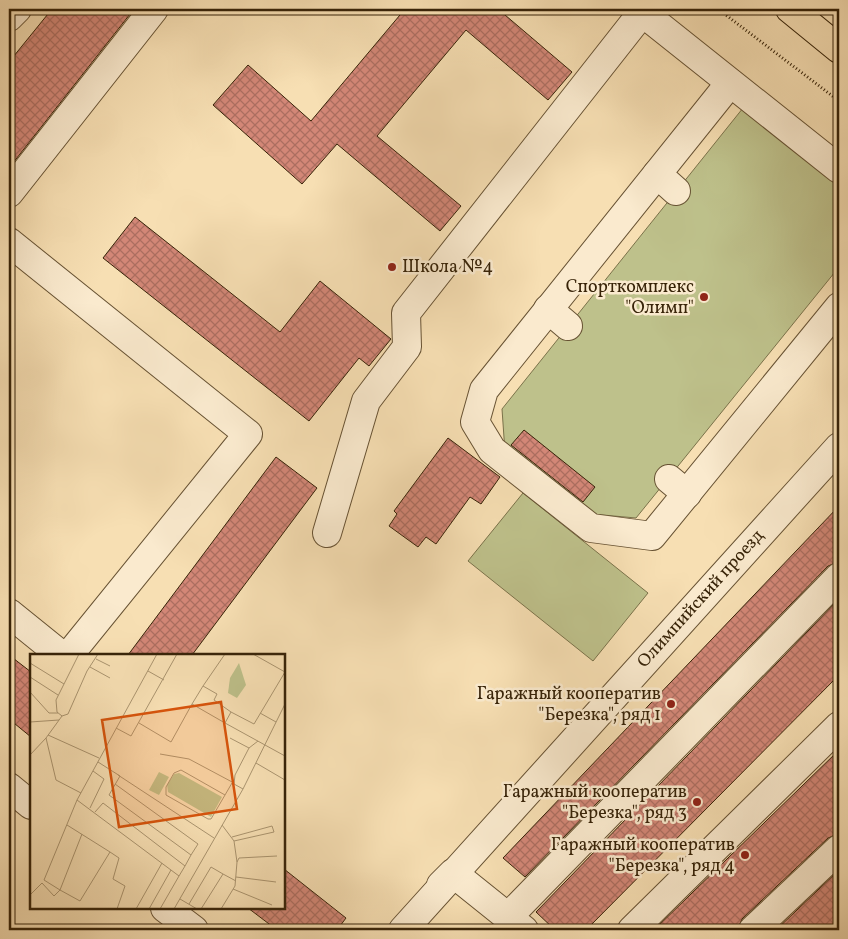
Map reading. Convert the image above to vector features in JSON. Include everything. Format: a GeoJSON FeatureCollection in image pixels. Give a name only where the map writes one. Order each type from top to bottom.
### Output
{"type":"FeatureCollection","features":[{"type":"Feature","properties":{"kind":"main road"},"geometry":{"type":"LineString","coordinates":[[790,9],[839,49]]}},
{"type":"Feature","properties":{"kind":"street"},"geometry":{"type":"LineString","coordinates":[[9,17],[16,9]]}},
{"type":"Feature","properties":{"kind":"street"},"geometry":{"type":"LineString","coordinates":[[9,193],[154,9]]}},
{"type":"Feature","properties":{"kind":"street"},"geometry":{"type":"LineString","coordinates":[[327,533],[366,401],[407,347],[406,313],[644,11],[730,83],[839,169]]}},
{"type":"Feature","properties":{"kind":"street"},"geometry":{"type":"LineString","coordinates":[[730,83],[667,182],[558,318],[484,390],[476,422],[492,450],[591,528],[614,524],[652,536],[678,486],[839,306]]}},
{"type":"Feature","properties":{"kind":"street"},"geometry":{"type":"LineString","coordinates":[[9,242],[248,434],[70,654]]}},
{"type":"Feature","properties":{"kind":"street","name":"Олимпийский проезд"},"geometry":{"type":"LineString","coordinates":[[401,930],[839,447]]}},
{"type":"Feature","properties":{"kind":"street"},"geometry":{"type":"LineString","coordinates":[[453,873],[516,924],[839,577]]}},
{"type":"Feature","properties":{"kind":"street"},"geometry":{"type":"LineString","coordinates":[[9,613],[60,654]]}},
{"type":"Feature","properties":{"kind":"street"},"geometry":{"type":"LineString","coordinates":[[632,930],[839,726]]}},
{"type":"Feature","properties":{"kind":"street"},"geometry":{"type":"LineString","coordinates":[[9,787],[30,804]]}},
{"type":"Feature","properties":{"kind":"street"},"geometry":{"type":"LineString","coordinates":[[753,930],[839,849]]}},
{"type":"Feature","properties":{"kind":"street"},"geometry":{"type":"LineString","coordinates":[[165,909],[194,930]]}},
{"type":"Feature","properties":{"kind":"path"},"geometry":{"type":"LineString","coordinates":[[718,9],[839,102]]}},
{"type":"Feature","properties":{"kind":"green space","name":"Спорткомплекс \"Олимп\""},"geometry":{"type":"Polygon","coordinates":[[[743,108],[839,184],[839,267],[636,518],[581,513],[505,452],[502,409],[743,108]]]}},
{"type":"Feature","properties":{"kind":"green space"},"geometry":{"type":"Polygon","coordinates":[[[523,493],[648,593],[593,661],[468,561],[523,493]]]}},
{"type":"Feature","properties":{"kind":"building"},"geometry":{"type":"Polygon","coordinates":[[[52,9],[134,9],[9,168],[9,62],[52,9]]]}},
{"type":"Feature","properties":{"kind":"building"},"geometry":{"type":"Polygon","coordinates":[[[405,9],[498,9],[572,72],[548,100],[466,30],[377,136],[461,206],[440,231],[337,144],[302,184],[213,105],[248,65],[311,121],[405,9]]]}},
{"type":"Feature","properties":{"kind":"building"},"geometry":{"type":"Polygon","coordinates":[[[135,217],[280,332],[320,281],[391,339],[369,366],[359,358],[309,421],[103,258],[135,217]]]}},
{"type":"Feature","properties":{"kind":"building"},"geometry":{"type":"Polygon","coordinates":[[[524,430],[595,487],[583,502],[511,445],[524,430]]]}},
{"type":"Feature","properties":{"kind":"building"},"geometry":{"type":"Polygon","coordinates":[[[448,438],[500,477],[481,504],[470,497],[436,544],[426,537],[418,547],[389,526],[397,514],[394,511],[448,438]]]}},
{"type":"Feature","properties":{"kind":"building"},"geometry":{"type":"Polygon","coordinates":[[[276,457],[317,488],[193,654],[129,654],[276,457]]]}},
{"type":"Feature","properties":{"kind":"building","name":"Гаражный кооператив \"Березка\", ряд 1"},"geometry":{"type":"Polygon","coordinates":[[[839,506],[839,562],[828,566],[525,877],[503,858],[839,506]]]}},
{"type":"Feature","properties":{"kind":"building"},"geometry":{"type":"Polygon","coordinates":[[[839,599],[839,675],[586,930],[555,930],[536,912],[839,599]]]}},
{"type":"Feature","properties":{"kind":"building"},"geometry":{"type":"Polygon","coordinates":[[[9,655],[30,671],[30,736],[9,719],[9,655]]]}},
{"type":"Feature","properties":{"kind":"building"},"geometry":{"type":"Polygon","coordinates":[[[839,750],[839,834],[828,838],[742,919],[738,930],[654,930],[839,750]]]}},
{"type":"Feature","properties":{"kind":"building"},"geometry":{"type":"Polygon","coordinates":[[[285,870],[346,918],[337,930],[277,930],[249,909],[285,909],[285,870]]]}},
{"type":"Feature","properties":{"kind":"building"},"geometry":{"type":"Polygon","coordinates":[[[839,870],[839,930],[776,930],[839,870]]]}},
{"type":"Feature","properties":{"kind":"place","name":"Школа №4"},"geometry":{"type":"Point","coordinates":[392,267]}},
{"type":"Feature","properties":{"kind":"place","name":"Спорткомплекс \"Олимп\""},"geometry":{"type":"Point","coordinates":[704,297]}},
{"type":"Feature","properties":{"kind":"place","name":"Гаражный кооператив \"Березка\", ряд 1"},"geometry":{"type":"Point","coordinates":[671,704]}},
{"type":"Feature","properties":{"kind":"place","name":"Гаражный кооператив \"Березка\", ряд 3"},"geometry":{"type":"Point","coordinates":[697,802]}},
{"type":"Feature","properties":{"kind":"place","name":"Гаражный кооператив \"Березка\", ряд 4"},"geometry":{"type":"Point","coordinates":[745,855]}}]}
